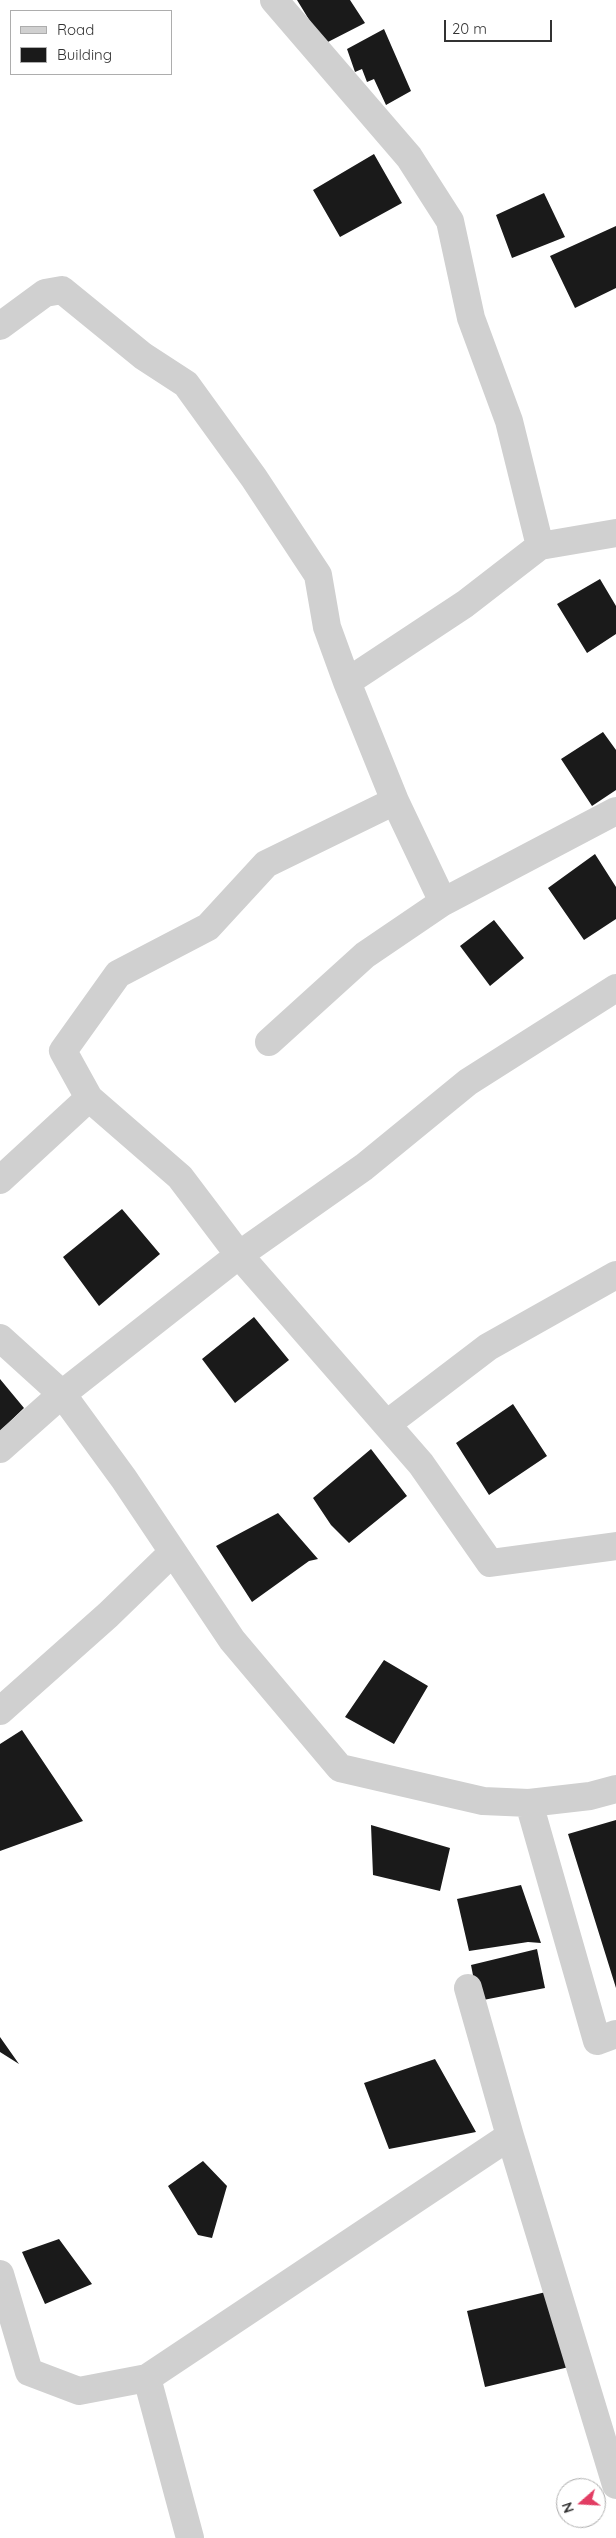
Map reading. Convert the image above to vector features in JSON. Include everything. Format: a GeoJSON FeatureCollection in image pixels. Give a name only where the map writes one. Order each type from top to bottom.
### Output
{"type":"FeatureCollection","features":[{"type":"Feature","properties":{"kind":"street"},"geometry":{"type":"LineString","coordinates":[[274,0],[409,157],[450,221],[471,318],[509,421],[540,546]]}},
{"type":"Feature","properties":{"kind":"street"},"geometry":{"type":"LineString","coordinates":[[0,326],[45,293],[62,290],[142,356],[186,384],[254,478],[318,575],[327,627],[347,682],[395,801],[443,902]]}},
{"type":"Feature","properties":{"kind":"street"},"geometry":{"type":"LineString","coordinates":[[347,682],[465,604],[540,546],[616,533]]}},
{"type":"Feature","properties":{"kind":"street"},"geometry":{"type":"LineString","coordinates":[[395,801],[266,864],[208,927],[118,974],[63,1051],[89,1098],[180,1177],[239,1255],[422,1464],[490,1563],[616,1546]]}},
{"type":"Feature","properties":{"kind":"street"},"geometry":{"type":"LineString","coordinates":[[269,1042],[365,955],[443,902],[616,811]]}},
{"type":"Feature","properties":{"kind":"street"},"geometry":{"type":"LineString","coordinates":[[0,1449],[62,1394],[239,1255],[364,1167],[468,1082],[616,988]]}},
{"type":"Feature","properties":{"kind":"street"},"geometry":{"type":"LineString","coordinates":[[0,1180],[89,1098]]}},
{"type":"Feature","properties":{"kind":"street"},"geometry":{"type":"LineString","coordinates":[[387,1424],[488,1347],[616,1275]]}},
{"type":"Feature","properties":{"kind":"street"},"geometry":{"type":"LineString","coordinates":[[0,1338],[62,1394],[232,1640],[340,1768],[483,1801],[529,1804],[590,1796],[616,1789]]}},
{"type":"Feature","properties":{"kind":"street"},"geometry":{"type":"LineString","coordinates":[[0,1712],[108,1615],[173,1552]]}},
{"type":"Feature","properties":{"kind":"street"},"geometry":{"type":"LineString","coordinates":[[529,1804],[597,2041],[616,2034]]}},
{"type":"Feature","properties":{"kind":"street"},"geometry":{"type":"LineString","coordinates":[[468,1988],[510,2136],[616,2485]]}},
{"type":"Feature","properties":{"kind":"street"},"geometry":{"type":"LineString","coordinates":[[0,2274],[29,2372],[79,2391],[147,2378],[510,2136]]}},
{"type":"Feature","properties":{"kind":"street"},"geometry":{"type":"LineString","coordinates":[[147,2378],[190,2538]]}},
{"type":"Feature","properties":{"kind":"building"},"geometry":{"type":"Polygon","coordinates":[[[297,0],[350,0],[365,23],[324,44],[297,0]]]}},
{"type":"Feature","properties":{"kind":"building"},"geometry":{"type":"Polygon","coordinates":[[[384,29],[411,91],[386,105],[374,79],[367,82],[362,69],[355,72],[347,49],[384,29]]]}},
{"type":"Feature","properties":{"kind":"building"},"geometry":{"type":"Polygon","coordinates":[[[374,154],[402,203],[340,237],[313,190],[374,154]]]}},
{"type":"Feature","properties":{"kind":"building"},"geometry":{"type":"Polygon","coordinates":[[[544,193],[565,237],[512,258],[496,215],[544,193]]]}},
{"type":"Feature","properties":{"kind":"building"},"geometry":{"type":"Polygon","coordinates":[[[616,226],[616,288],[575,308],[550,256],[616,226]]]}},
{"type":"Feature","properties":{"kind":"building"},"geometry":{"type":"Polygon","coordinates":[[[600,579],[616,606],[616,634],[587,653],[557,604],[600,579]]]}},
{"type":"Feature","properties":{"kind":"building"},"geometry":{"type":"Polygon","coordinates":[[[603,732],[616,750],[616,790],[592,806],[561,759],[603,732]]]}},
{"type":"Feature","properties":{"kind":"building"},"geometry":{"type":"Polygon","coordinates":[[[595,854],[616,887],[616,919],[584,940],[548,888],[595,854]]]}},
{"type":"Feature","properties":{"kind":"building"},"geometry":{"type":"Polygon","coordinates":[[[494,920],[524,958],[490,986],[460,946],[494,920]]]}},
{"type":"Feature","properties":{"kind":"building"},"geometry":{"type":"Polygon","coordinates":[[[122,1209],[160,1254],[99,1306],[63,1257],[122,1209]]]}},
{"type":"Feature","properties":{"kind":"building"},"geometry":{"type":"Polygon","coordinates":[[[254,1317],[289,1360],[235,1403],[202,1359],[254,1317]]]}},
{"type":"Feature","properties":{"kind":"building"},"geometry":{"type":"Polygon","coordinates":[[[0,1379],[24,1408],[0,1431],[0,1379]]]}},
{"type":"Feature","properties":{"kind":"building"},"geometry":{"type":"Polygon","coordinates":[[[513,1404],[547,1456],[489,1495],[456,1443],[513,1404]]]}},
{"type":"Feature","properties":{"kind":"building"},"geometry":{"type":"Polygon","coordinates":[[[371,1449],[407,1496],[349,1543],[331,1525],[313,1498],[371,1449]]]}},
{"type":"Feature","properties":{"kind":"building"},"geometry":{"type":"Polygon","coordinates":[[[278,1513],[318,1559],[309,1561],[252,1602],[216,1546],[278,1513]]]}},
{"type":"Feature","properties":{"kind":"building"},"geometry":{"type":"Polygon","coordinates":[[[384,1660],[428,1686],[394,1744],[345,1717],[384,1660]]]}},
{"type":"Feature","properties":{"kind":"building"},"geometry":{"type":"Polygon","coordinates":[[[22,1730],[83,1821],[0,1851],[0,1744],[22,1730]]]}},
{"type":"Feature","properties":{"kind":"building"},"geometry":{"type":"Polygon","coordinates":[[[616,1820],[616,1988],[568,1834],[616,1820]]]}},
{"type":"Feature","properties":{"kind":"building"},"geometry":{"type":"Polygon","coordinates":[[[371,1825],[450,1848],[440,1891],[373,1875],[371,1825]]]}},
{"type":"Feature","properties":{"kind":"building"},"geometry":{"type":"Polygon","coordinates":[[[521,1885],[541,1943],[528,1942],[469,1951],[457,1899],[521,1885]]]}},
{"type":"Feature","properties":{"kind":"building"},"geometry":{"type":"Polygon","coordinates":[[[537,1949],[545,1988],[478,2001],[471,1965],[537,1949]]]}},
{"type":"Feature","properties":{"kind":"building"},"geometry":{"type":"Polygon","coordinates":[[[0,2037],[19,2064],[0,2052],[0,2037]]]}},
{"type":"Feature","properties":{"kind":"building"},"geometry":{"type":"Polygon","coordinates":[[[435,2059],[476,2132],[389,2149],[364,2083],[435,2059]]]}},
{"type":"Feature","properties":{"kind":"building"},"geometry":{"type":"Polygon","coordinates":[[[203,2161],[227,2186],[212,2238],[198,2235],[168,2186],[203,2161]]]}},
{"type":"Feature","properties":{"kind":"building"},"geometry":{"type":"Polygon","coordinates":[[[59,2239],[92,2284],[45,2304],[22,2252],[59,2239]]]}},
{"type":"Feature","properties":{"kind":"building"},"geometry":{"type":"Polygon","coordinates":[[[550,2291],[569,2367],[485,2387],[467,2311],[550,2291]]]}}]}
